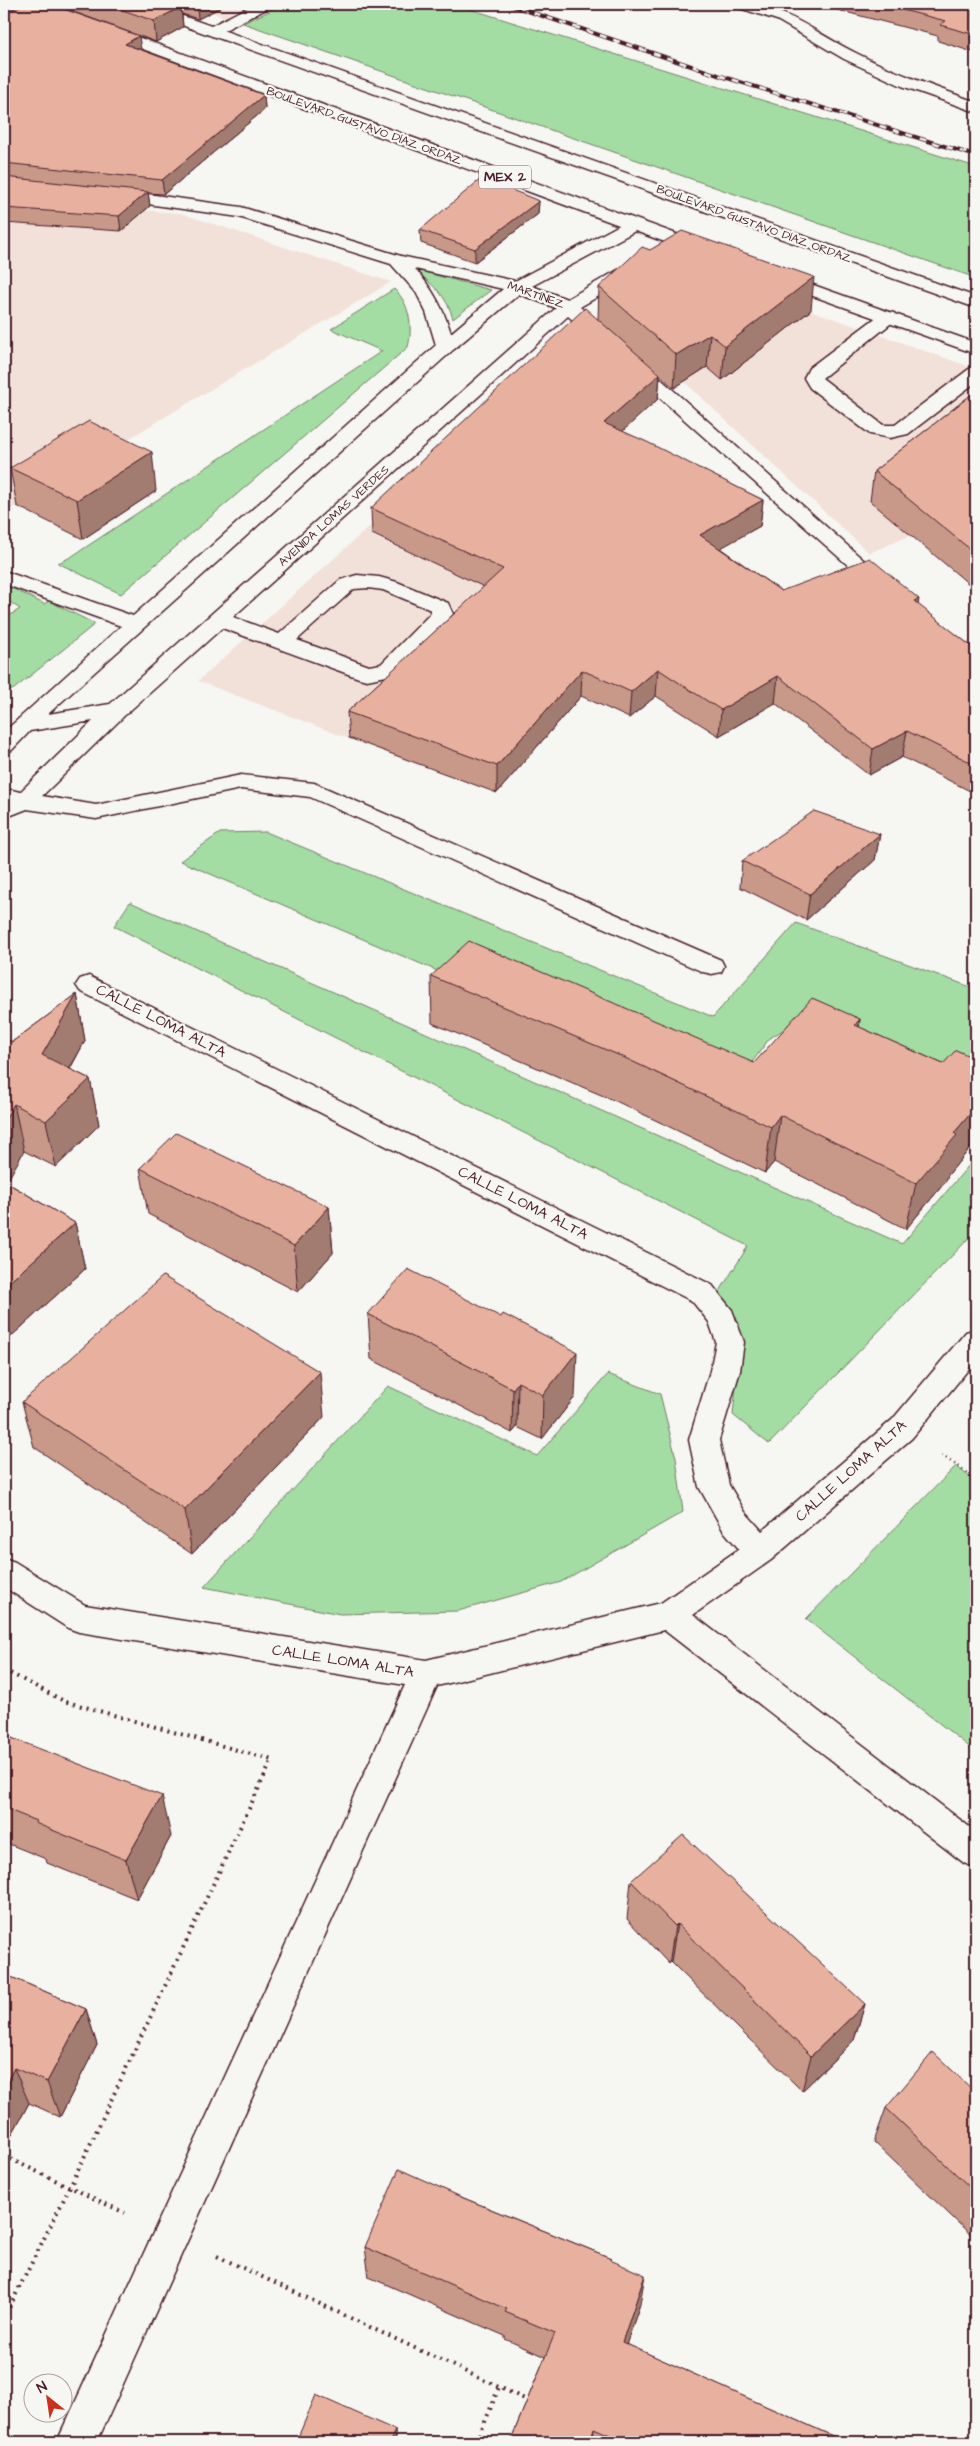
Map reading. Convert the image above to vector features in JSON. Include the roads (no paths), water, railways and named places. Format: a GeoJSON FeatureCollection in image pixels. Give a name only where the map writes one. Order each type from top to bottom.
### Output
{"type":"FeatureCollection","features":[{"type":"Feature","properties":{"kind":"street"},"geometry":{"type":"LineString","coordinates":[[4,7],[11,4]]}},
{"type":"Feature","properties":{"kind":"street","name":"BOULEVARD GUSTAVO DÍAZ ORDAZ"},"geometry":{"type":"LineString","coordinates":[[34,4],[633,225],[663,252],[726,258]]}},
{"type":"Feature","properties":{"kind":"street","name":"BOULEVARD GUSTAVO DÍAZ ORDAZ"},"geometry":{"type":"LineString","coordinates":[[136,4],[161,7],[212,31],[976,303]]}},
{"type":"Feature","properties":{"kind":"street"},"geometry":{"type":"LineString","coordinates":[[212,31],[265,4]]}},
{"type":"Feature","properties":{"kind":"street"},"geometry":{"type":"LineString","coordinates":[[741,4],[782,17],[849,56],[908,83],[976,107]]}},
{"type":"Feature","properties":{"kind":"street"},"geometry":{"type":"LineString","coordinates":[[782,17],[795,8]]}},
{"type":"Feature","properties":{"kind":"street","name":"MARTÍNEZ"},"geometry":{"type":"LineString","coordinates":[[90,192],[241,212],[397,260],[516,287],[568,306],[902,602]]}},
{"type":"Feature","properties":{"kind":"street"},"geometry":{"type":"LineString","coordinates":[[4,745],[14,726],[136,624],[446,346],[516,287],[633,225]]}},
{"type":"Feature","properties":{"kind":"street","name":"AVENIDA LOMAS VERDES"},"geometry":{"type":"LineString","coordinates":[[11,802],[117,710],[568,306],[663,252]]}},
{"type":"Feature","properties":{"kind":"street"},"geometry":{"type":"LineString","coordinates":[[397,260],[424,290],[436,312],[446,346]]}},
{"type":"Feature","properties":{"kind":"street"},"geometry":{"type":"LineString","coordinates":[[762,272],[976,349]]}},
{"type":"Feature","properties":{"kind":"street"},"geometry":{"type":"LineString","coordinates":[[888,317],[816,372],[813,378],[816,384],[877,430],[901,430],[976,373]]}},
{"type":"Feature","properties":{"kind":"street"},"geometry":{"type":"LineString","coordinates":[[4,577],[136,624]]}},
{"type":"Feature","properties":{"kind":"street"},"geometry":{"type":"LineString","coordinates":[[218,619],[367,672],[378,672],[388,669],[442,614],[441,607],[371,580],[357,580],[347,584],[284,642]]}},
{"type":"Feature","properties":{"kind":"street"},"geometry":{"type":"LineString","coordinates":[[14,726],[117,710]]}},
{"type":"Feature","properties":{"kind":"street"},"geometry":{"type":"LineString","coordinates":[[11,802],[96,812],[241,782],[314,790],[712,966]]}},
{"type":"Feature","properties":{"kind":"street","name":"CALLE LOMA ALTA"},"geometry":{"type":"LineString","coordinates":[[89,985],[702,1293],[722,1318],[730,1342],[725,1371],[704,1440],[714,1487],[734,1521],[760,1551]]}},
{"type":"Feature","properties":{"kind":"street","name":"CALLE LOMA ALTA"},"geometry":{"type":"LineString","coordinates":[[4,1571],[79,1618],[426,1674],[669,1615],[760,1551],[902,1429],[972,1351]]}},
{"type":"Feature","properties":{"kind":"street"},"geometry":{"type":"LineString","coordinates":[[669,1615],[976,1852]]}},
{"type":"Feature","properties":{"kind":"street"},"geometry":{"type":"LineString","coordinates":[[77,2442],[426,1674]]}},
{"type":"Feature","properties":{"kind":"railway"},"geometry":{"type":"LineString","coordinates":[[507,4],[721,76],[976,156]]}}]}
